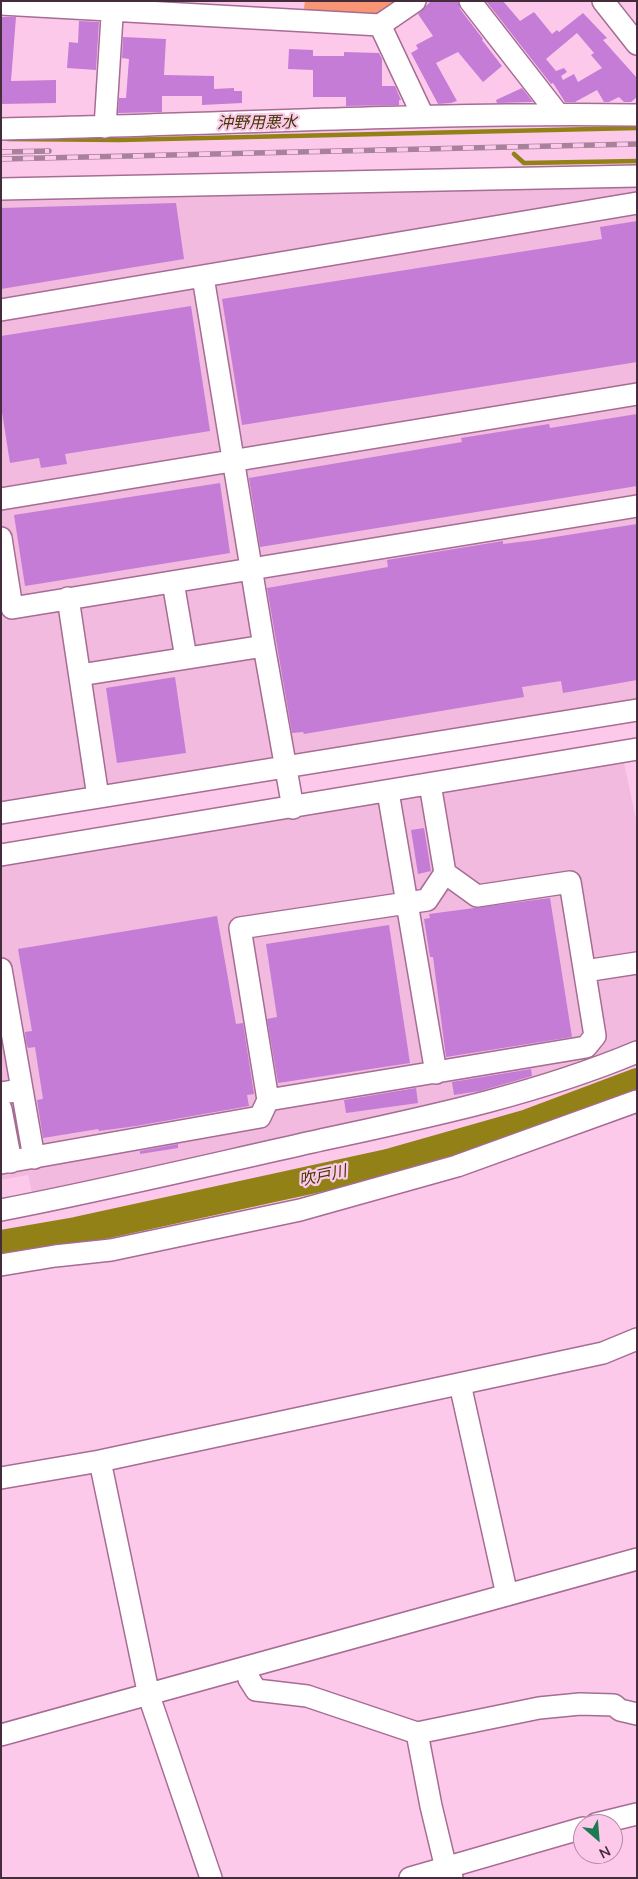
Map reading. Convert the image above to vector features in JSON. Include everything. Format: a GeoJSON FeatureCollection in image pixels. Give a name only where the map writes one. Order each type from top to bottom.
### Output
{"type":"FeatureCollection","features":[{"type":"Feature","properties":{"kind":"street"},"geometry":{"type":"LineString","coordinates":[[1,4],[300,11],[380,25],[414,1]]}},
{"type":"Feature","properties":{"kind":"street"},"geometry":{"type":"LineString","coordinates":[[470,1],[558,114]]}},
{"type":"Feature","properties":{"kind":"street"},"geometry":{"type":"LineString","coordinates":[[603,1],[637,44]]}},
{"type":"Feature","properties":{"kind":"street"},"geometry":{"type":"LineString","coordinates":[[105,127],[113,6]]}},
{"type":"Feature","properties":{"kind":"street"},"geometry":{"type":"LineString","coordinates":[[380,25],[423,116]]}},
{"type":"Feature","properties":{"kind":"street"},"geometry":{"type":"LineString","coordinates":[[1,129],[423,116],[637,115]]}},
{"type":"Feature","properties":{"kind":"street"},"geometry":{"type":"LineString","coordinates":[[1,189],[637,176]]}},
{"type":"Feature","properties":{"kind":"street"},"geometry":{"type":"LineString","coordinates":[[1,310],[637,203]]}},
{"type":"Feature","properties":{"kind":"street"},"geometry":{"type":"LineString","coordinates":[[203,277],[251,570],[293,808]]}},
{"type":"Feature","properties":{"kind":"street"},"geometry":{"type":"LineString","coordinates":[[1,499],[637,394]]}},
{"type":"Feature","properties":{"kind":"street"},"geometry":{"type":"LineString","coordinates":[[1,538],[12,608],[637,506]]}},
{"type":"Feature","properties":{"kind":"street"},"geometry":{"type":"LineString","coordinates":[[173,582],[186,658]]}},
{"type":"Feature","properties":{"kind":"street"},"geometry":{"type":"LineString","coordinates":[[68,598],[98,797]]}},
{"type":"Feature","properties":{"kind":"street"},"geometry":{"type":"LineString","coordinates":[[80,675],[264,646]]}},
{"type":"Feature","properties":{"kind":"street"},"geometry":{"type":"LineString","coordinates":[[1,813],[637,710]]}},
{"type":"Feature","properties":{"kind":"street"},"geometry":{"type":"LineString","coordinates":[[1,855],[293,808],[637,749]]}},
{"type":"Feature","properties":{"kind":"street"},"geometry":{"type":"LineString","coordinates":[[1,1109],[6,1163],[260,1117],[268,1100],[240,928],[427,900],[445,873],[430,784]]}},
{"type":"Feature","properties":{"kind":"street"},"geometry":{"type":"LineString","coordinates":[[388,792],[436,1072]]}},
{"type":"Feature","properties":{"kind":"street"},"geometry":{"type":"LineString","coordinates":[[268,1100],[586,1047],[595,1036],[570,882],[477,896],[445,873]]}},
{"type":"Feature","properties":{"kind":"street"},"geometry":{"type":"LineString","coordinates":[[585,971],[637,963]]}},
{"type":"Feature","properties":{"kind":"street"},"geometry":{"type":"LineString","coordinates":[[1,969],[11,1091],[34,1158]]}},
{"type":"Feature","properties":{"kind":"street"},"geometry":{"type":"LineString","coordinates":[[1,1210],[444,1113],[533,1090],[596,1069],[637,1052]]}},
{"type":"Feature","properties":{"kind":"street"},"geometry":{"type":"LineString","coordinates":[[1,1265],[111,1250],[300,1210],[457,1166],[637,1102]]}},
{"type":"Feature","properties":{"kind":"street"},"geometry":{"type":"LineString","coordinates":[[1,1478],[100,1461],[603,1353],[637,1339]]}},
{"type":"Feature","properties":{"kind":"street"},"geometry":{"type":"LineString","coordinates":[[460,1384],[507,1595]]}},
{"type":"Feature","properties":{"kind":"street"},"geometry":{"type":"LineString","coordinates":[[100,1461],[149,1696],[212,1878]]}},
{"type":"Feature","properties":{"kind":"street"},"geometry":{"type":"LineString","coordinates":[[1,1735],[149,1696],[637,1559]]}},
{"type":"Feature","properties":{"kind":"street"},"geometry":{"type":"LineString","coordinates":[[247,1667],[249,1679],[256,1690],[307,1696],[417,1733],[539,1708],[580,1704],[614,1705],[620,1710],[637,1714]]}},
{"type":"Feature","properties":{"kind":"street"},"geometry":{"type":"LineString","coordinates":[[417,1733],[430,1806],[447,1873]]}},
{"type":"Feature","properties":{"kind":"street"},"geometry":{"type":"LineString","coordinates":[[623,1817],[637,1814]]}},
{"type":"Feature","properties":{"kind":"street"},"geometry":{"type":"LineString","coordinates":[[623,1828],[637,1824]]}},
{"type":"Feature","properties":{"kind":"street"},"geometry":{"type":"LineString","coordinates":[[447,1873],[573,1831]]}},
{"type":"Feature","properties":{"kind":"street"},"geometry":{"type":"LineString","coordinates":[[410,1878],[447,1873],[573,1839]]}},
{"type":"Feature","properties":{"kind":"shaded area"},"geometry":{"type":"Polygon","coordinates":[[[305,1],[401,1],[376,17],[309,15],[304,8],[305,1]]]}},
{"type":"Feature","properties":{"kind":"shaded area"},"geometry":{"type":"Polygon","coordinates":[[[637,187],[637,699],[1,803],[1,201],[637,187]]]}},
{"type":"Feature","properties":{"kind":"shaded area"},"geometry":{"type":"Polygon","coordinates":[[[624,763],[637,824],[637,1044],[528,1086],[33,1197],[28,1175],[1,1180],[1,863],[624,763]]]}},
{"type":"Feature","properties":{"kind":"building"},"geometry":{"type":"Polygon","coordinates":[[[431,1],[458,1],[460,9],[502,66],[483,82],[458,52],[436,63],[457,101],[451,103],[438,104],[411,53],[418,49],[416,45],[433,36],[418,14],[431,1]]]}},
{"type":"Feature","properties":{"kind":"building"},"geometry":{"type":"Polygon","coordinates":[[[486,1],[503,1],[520,21],[534,12],[552,34],[557,30],[559,32],[583,13],[607,38],[603,40],[637,78],[637,97],[631,102],[624,102],[619,97],[609,102],[604,102],[597,90],[575,102],[565,102],[553,83],[551,84],[486,1]],[[577,33],[546,59],[556,71],[564,68],[567,72],[561,76],[563,80],[574,74],[578,82],[602,68],[591,55],[594,53],[577,33]]]}},
{"type":"Feature","properties":{"kind":"building"},"geometry":{"type":"Polygon","coordinates":[[[1,17],[16,17],[11,81],[56,80],[56,103],[1,104],[1,17]]]}},
{"type":"Feature","properties":{"kind":"building"},"geometry":{"type":"Polygon","coordinates":[[[79,21],[99,22],[96,70],[67,68],[69,42],[78,43],[79,21]]]}},
{"type":"Feature","properties":{"kind":"building"},"geometry":{"type":"Polygon","coordinates":[[[123,37],[166,39],[164,75],[214,76],[214,89],[234,88],[234,91],[242,91],[242,103],[202,105],[202,96],[162,96],[162,112],[118,113],[119,98],[126,98],[129,59],[122,58],[123,37]]]}},
{"type":"Feature","properties":{"kind":"building"},"geometry":{"type":"Polygon","coordinates":[[[289,49],[313,50],[313,56],[344,56],[344,52],[379,53],[382,59],[382,86],[395,86],[401,100],[399,100],[399,105],[346,106],[346,97],[313,97],[313,70],[288,69],[289,49]]]}},
{"type":"Feature","properties":{"kind":"building"},"geometry":{"type":"Polygon","coordinates":[[[522,88],[533,102],[497,103],[496,100],[522,88]]]}},
{"type":"Feature","properties":{"kind":"building"},"geometry":{"type":"Polygon","coordinates":[[[176,203],[184,259],[1,289],[1,208],[176,203]]]}},
{"type":"Feature","properties":{"kind":"building"},"geometry":{"type":"Polygon","coordinates":[[[637,221],[637,362],[242,425],[222,299],[602,239],[600,227],[637,221]]]}},
{"type":"Feature","properties":{"kind":"building"},"geometry":{"type":"Polygon","coordinates":[[[191,306],[210,431],[65,454],[67,464],[41,468],[39,458],[10,463],[1,406],[1,336],[191,306]]]}},
{"type":"Feature","properties":{"kind":"building"},"geometry":{"type":"Polygon","coordinates":[[[637,414],[637,486],[260,547],[249,478],[462,442],[461,438],[549,424],[550,428],[637,414]]]}},
{"type":"Feature","properties":{"kind":"building"},"geometry":{"type":"Polygon","coordinates":[[[220,483],[230,553],[25,586],[14,515],[220,483]]]}},
{"type":"Feature","properties":{"kind":"building"},"geometry":{"type":"Polygon","coordinates":[[[637,524],[637,680],[563,693],[561,681],[522,687],[524,697],[304,734],[303,732],[292,733],[267,588],[388,567],[387,560],[503,541],[503,544],[536,540],[637,524]]]}},
{"type":"Feature","properties":{"kind":"building"},"geometry":{"type":"Polygon","coordinates":[[[175,677],[186,753],[117,763],[106,688],[175,677]]]}},
{"type":"Feature","properties":{"kind":"building"},"geometry":{"type":"Polygon","coordinates":[[[424,828],[431,871],[418,874],[411,830],[424,828]]]}},
{"type":"Feature","properties":{"kind":"building"},"geometry":{"type":"Polygon","coordinates":[[[550,898],[572,1037],[446,1057],[433,957],[430,957],[424,919],[430,918],[429,914],[550,898]]]}},
{"type":"Feature","properties":{"kind":"building"},"geometry":{"type":"Polygon","coordinates":[[[217,916],[236,1024],[243,1023],[254,1094],[247,1095],[249,1106],[136,1126],[99,1131],[98,1129],[43,1138],[37,1100],[43,1099],[35,1047],[28,1048],[26,1042],[25,1032],[32,1031],[18,949],[217,916]]]}},
{"type":"Feature","properties":{"kind":"building"},"geometry":{"type":"Polygon","coordinates":[[[389,925],[410,1063],[278,1083],[267,1019],[277,1017],[266,944],[389,925]]]}},
{"type":"Feature","properties":{"kind":"building"},"geometry":{"type":"Polygon","coordinates":[[[531,1069],[532,1076],[480,1091],[454,1095],[452,1082],[531,1069]]]}},
{"type":"Feature","properties":{"kind":"building"},"geometry":{"type":"Polygon","coordinates":[[[416,1088],[418,1103],[346,1113],[344,1100],[416,1088]]]}},
{"type":"Feature","properties":{"kind":"building"},"geometry":{"type":"Polygon","coordinates":[[[178,1144],[178,1148],[140,1154],[140,1151],[178,1144]]]}},
{"type":"Feature","properties":{"kind":"waterway","name":"沖野用悪水"},"geometry":{"type":"LineString","coordinates":[[8,139],[119,140],[637,128]]}},
{"type":"Feature","properties":{"kind":"waterway","name":"沖野用悪水"},"geometry":{"type":"LineString","coordinates":[[514,154],[524,163],[637,161]]}},
{"type":"Feature","properties":{"kind":"waterway","name":"吹戸川"},"geometry":{"type":"LineString","coordinates":[[1,1244],[76,1231],[388,1163],[525,1124],[637,1082]]}},
{"type":"Feature","properties":{"kind":"railway"},"geometry":{"type":"LineString","coordinates":[[1,159],[637,144]]}},
{"type":"Feature","properties":{"kind":"railway"},"geometry":{"type":"LineString","coordinates":[[1,152],[49,151]]}}]}
